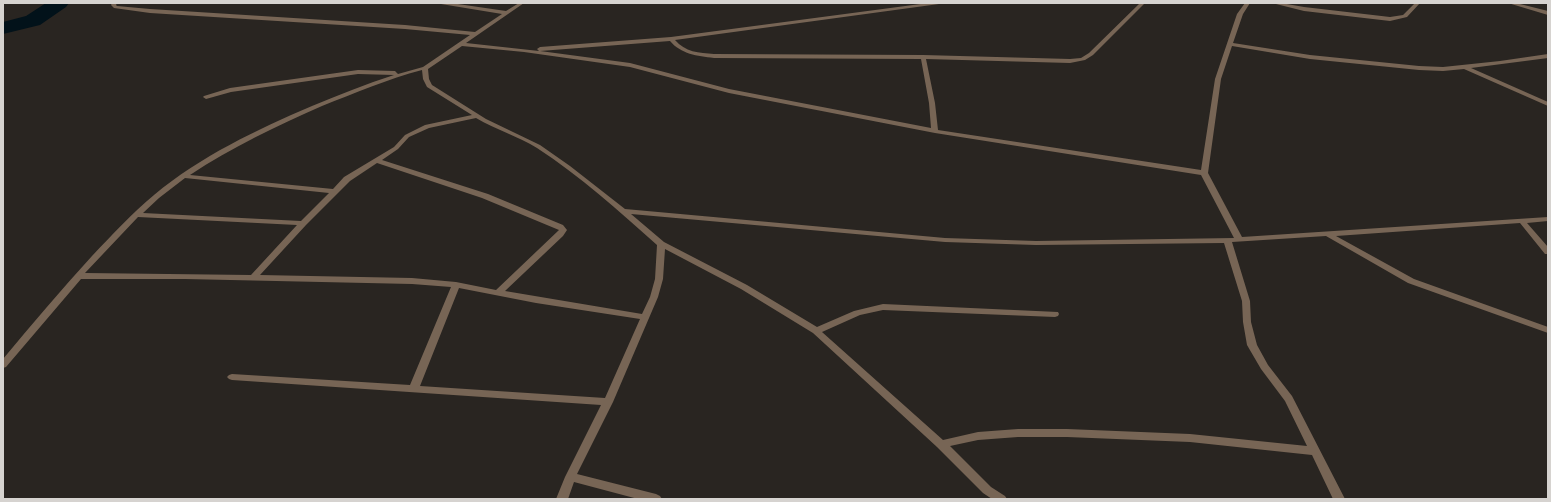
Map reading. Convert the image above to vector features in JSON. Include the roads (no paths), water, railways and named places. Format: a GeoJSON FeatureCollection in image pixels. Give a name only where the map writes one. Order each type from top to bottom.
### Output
{"type":"FeatureCollection","features":[{"type":"Feature","properties":{"kind":"street"},"geometry":{"type":"LineString","coordinates":[[115,3],[113,5],[116,7],[150,11],[406,26],[475,34]]}},
{"type":"Feature","properties":{"kind":"street"},"geometry":{"type":"LineString","coordinates":[[441,3],[507,13]]}},
{"type":"Feature","properties":{"kind":"street"},"geometry":{"type":"LineString","coordinates":[[3,364],[78,276],[137,214],[184,176],[231,146],[268,127],[400,73],[425,68],[522,3]]}},
{"type":"Feature","properties":{"kind":"street"},"geometry":{"type":"LineString","coordinates":[[524,50],[671,39],[939,3]]}},
{"type":"Feature","properties":{"kind":"street"},"geometry":{"type":"LineString","coordinates":[[671,39],[676,46],[691,54],[714,56],[924,57],[1048,60],[1083,59],[1092,54],[1143,3]]}},
{"type":"Feature","properties":{"kind":"street"},"geometry":{"type":"LineString","coordinates":[[1239,240],[1204,173],[1218,79],[1240,14],[1248,3]]}},
{"type":"Feature","properties":{"kind":"street"},"geometry":{"type":"LineString","coordinates":[[1274,3],[1304,9],[1390,19],[1406,16],[1418,3]]}},
{"type":"Feature","properties":{"kind":"street"},"geometry":{"type":"LineString","coordinates":[[1510,3],[1548,13]]}},
{"type":"Feature","properties":{"kind":"street"},"geometry":{"type":"LineString","coordinates":[[460,44],[524,50],[630,65],[729,91],[935,131],[1204,173]]}},
{"type":"Feature","properties":{"kind":"street"},"geometry":{"type":"LineString","coordinates":[[1230,44],[1332,59],[1419,68],[1464,67],[1548,56]]}},
{"type":"Feature","properties":{"kind":"street"},"geometry":{"type":"LineString","coordinates":[[924,57],[935,131]]}},
{"type":"Feature","properties":{"kind":"street"},"geometry":{"type":"LineString","coordinates":[[1464,67],[1548,104]]}},
{"type":"Feature","properties":{"kind":"street"},"geometry":{"type":"LineString","coordinates":[[425,68],[426,79],[429,86],[477,116],[538,146],[623,211],[661,244],[744,287],[816,331],[941,444],[987,494],[1000,499]]}},
{"type":"Feature","properties":{"kind":"street"},"geometry":{"type":"LineString","coordinates":[[206,97],[230,90],[351,73],[400,73]]}},
{"type":"Feature","properties":{"kind":"street"},"geometry":{"type":"LineString","coordinates":[[253,278],[303,223],[357,171],[396,148],[407,136],[418,130],[427,126],[477,116]]}},
{"type":"Feature","properties":{"kind":"street"},"geometry":{"type":"LineString","coordinates":[[376,160],[485,196],[560,227],[563,230],[498,293]]}},
{"type":"Feature","properties":{"kind":"street"},"geometry":{"type":"LineString","coordinates":[[184,176],[336,191]]}},
{"type":"Feature","properties":{"kind":"street"},"geometry":{"type":"LineString","coordinates":[[623,211],[945,240],[1036,244],[1239,240],[1548,219]]}},
{"type":"Feature","properties":{"kind":"street"},"geometry":{"type":"LineString","coordinates":[[137,214],[303,223]]}},
{"type":"Feature","properties":{"kind":"street"},"geometry":{"type":"LineString","coordinates":[[1522,220],[1548,252]]}},
{"type":"Feature","properties":{"kind":"street"},"geometry":{"type":"LineString","coordinates":[[1327,234],[1411,281],[1548,330]]}},
{"type":"Feature","properties":{"kind":"street"},"geometry":{"type":"LineString","coordinates":[[1227,240],[1246,301],[1247,322],[1252,346],[1264,367],[1289,399],[1339,499]]}},
{"type":"Feature","properties":{"kind":"street"},"geometry":{"type":"LineString","coordinates":[[562,499],[570,477],[608,402],[654,297],[659,279],[661,244]]}},
{"type":"Feature","properties":{"kind":"street"},"geometry":{"type":"LineString","coordinates":[[78,276],[412,281],[456,285],[645,317]]}},
{"type":"Feature","properties":{"kind":"street"},"geometry":{"type":"LineString","coordinates":[[413,390],[456,285]]}},
{"type":"Feature","properties":{"kind":"street"},"geometry":{"type":"LineString","coordinates":[[816,331],[857,313],[883,307],[1055,314]]}},
{"type":"Feature","properties":{"kind":"street"},"geometry":{"type":"LineString","coordinates":[[232,377],[608,402]]}},
{"type":"Feature","properties":{"kind":"street"},"geometry":{"type":"LineString","coordinates":[[941,444],[978,436],[1011,433],[1067,433],[1190,438],[1316,451]]}},
{"type":"Feature","properties":{"kind":"street"},"geometry":{"type":"LineString","coordinates":[[570,477],[656,499]]}},
{"type":"Feature","properties":{"kind":"waterway"},"geometry":{"type":"LineString","coordinates":[[3,28],[33,21],[59,3]]}}]}
